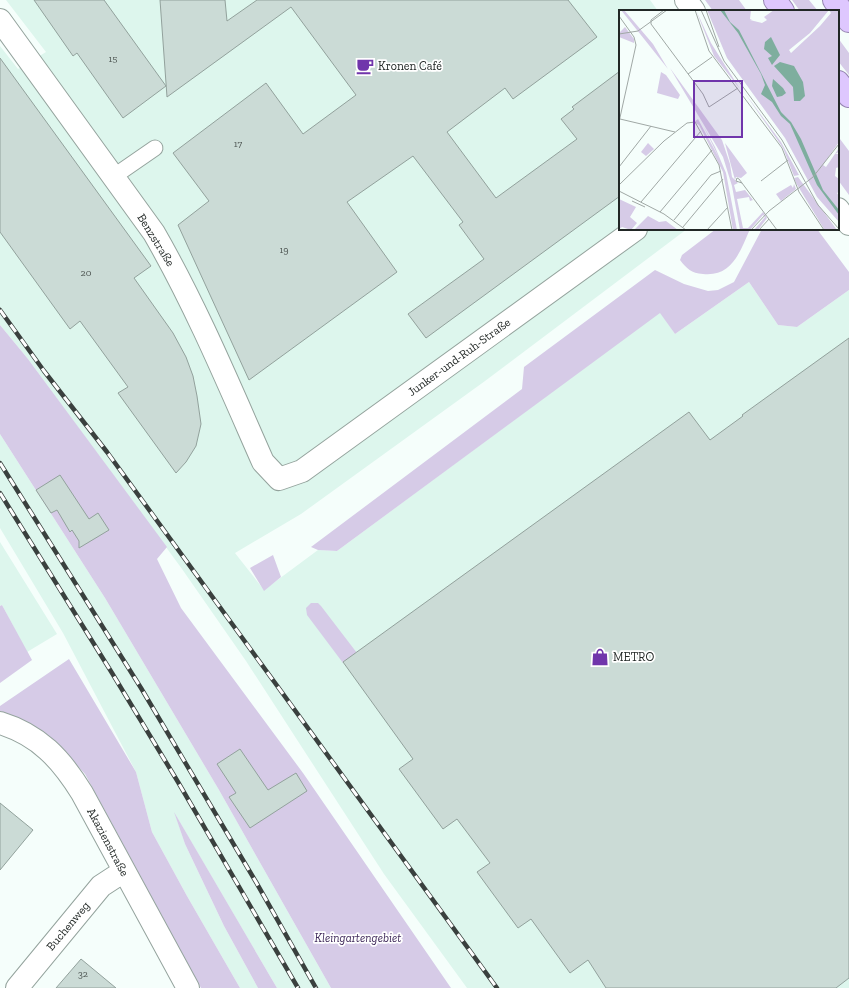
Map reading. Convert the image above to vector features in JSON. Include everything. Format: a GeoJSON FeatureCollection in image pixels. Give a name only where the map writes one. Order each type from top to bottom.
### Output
{"type":"FeatureCollection","features":[{"type":"Feature","properties":{"kind":"highway"},"geometry":{"type":"LineString","coordinates":[[774,0],[782,10]]}},
{"type":"Feature","properties":{"kind":"highway"},"geometry":{"type":"LineString","coordinates":[[834,0],[849,21]]}},
{"type":"Feature","properties":{"kind":"highway"},"geometry":{"type":"LineString","coordinates":[[839,83],[849,96]]}},
{"type":"Feature","properties":{"kind":"street"},"geometry":{"type":"LineString","coordinates":[[686,0],[693,10]]}},
{"type":"Feature","properties":{"kind":"street","name":"Benzstraße"},"geometry":{"type":"LineString","coordinates":[[0,20],[154,233],[176,270],[196,312],[263,462],[279,479]]}},
{"type":"Feature","properties":{"kind":"street"},"geometry":{"type":"LineString","coordinates":[[839,210],[849,224]]}},
{"type":"Feature","properties":{"kind":"street","name":"Junker-und-Ruh-Straße"},"geometry":{"type":"LineString","coordinates":[[279,479],[302,471],[635,230]]}},
{"type":"Feature","properties":{"kind":"street","name":"Akazienstraße"},"geometry":{"type":"LineString","coordinates":[[0,723],[26,734],[46,747],[70,773],[188,988]]}},
{"type":"Feature","properties":{"kind":"street","name":"Buchenweg"},"geometry":{"type":"LineString","coordinates":[[17,988],[101,886],[124,871]]}},
{"type":"Feature","properties":{"kind":"lane"},"geometry":{"type":"LineString","coordinates":[[113,177],[155,148]]}},
{"type":"Feature","properties":{"kind":"shaded area"},"geometry":{"type":"Polygon","coordinates":[[[6,0],[650,0],[657,10],[619,10],[619,230],[686,230],[485,381],[301,514],[235,553],[264,590],[318,550],[337,551],[660,312],[675,334],[749,282],[778,325],[797,327],[849,290],[849,988],[467,988],[384,874],[246,661],[182,569],[28,359],[0,325],[0,46],[18,69],[46,52],[6,0]]]}},
{"type":"Feature","properties":{"kind":"shaded area"},"geometry":{"type":"Polygon","coordinates":[[[0,434],[105,598],[219,790],[331,988],[277,988],[175,814],[185,844],[224,926],[258,988],[240,988],[152,832],[136,772],[63,633],[0,528],[0,434]]]}},
{"type":"Feature","properties":{"kind":"shaded area"},"geometry":{"type":"Polygon","coordinates":[[[0,542],[57,634],[27,652],[2,605],[0,606],[0,542]]]}},
{"type":"Feature","properties":{"kind":"green space"},"geometry":{"type":"Polygon","coordinates":[[[705,0],[739,0],[746,10],[712,10],[705,0]]]}},
{"type":"Feature","properties":{"kind":"green space"},"geometry":{"type":"Polygon","coordinates":[[[792,0],[809,0],[817,10],[799,10],[792,0]]]}},
{"type":"Feature","properties":{"kind":"green space"},"geometry":{"type":"Polygon","coordinates":[[[839,39],[849,53],[849,75],[839,62],[839,39]]]}},
{"type":"Feature","properties":{"kind":"green space"},"geometry":{"type":"Polygon","coordinates":[[[840,139],[849,151],[849,195],[839,181],[840,139]]]}},
{"type":"Feature","properties":{"kind":"green space"},"geometry":{"type":"Polygon","coordinates":[[[715,230],[750,230],[743,246],[734,261],[728,267],[713,274],[695,273],[690,270],[680,260],[682,255],[715,230]]]}},
{"type":"Feature","properties":{"kind":"green space"},"geometry":{"type":"Polygon","coordinates":[[[761,230],[818,230],[849,272],[849,290],[797,327],[778,325],[749,282],[675,334],[660,313],[337,551],[318,550],[311,547],[522,389],[524,367],[655,270],[684,284],[708,291],[718,290],[734,282],[761,230]]]}},
{"type":"Feature","properties":{"kind":"green space","name":"Kleingartengebiet"},"geometry":{"type":"Polygon","coordinates":[[[0,325],[28,359],[167,547],[157,559],[181,608],[303,773],[451,988],[331,988],[219,790],[105,598],[0,434],[0,325]]]}},
{"type":"Feature","properties":{"kind":"green space"},"geometry":{"type":"Polygon","coordinates":[[[273,555],[281,577],[264,591],[250,568],[273,555]]]}},
{"type":"Feature","properties":{"kind":"green space"},"geometry":{"type":"Polygon","coordinates":[[[311,603],[318,603],[321,606],[357,653],[343,663],[307,615],[306,608],[311,603]]]}},
{"type":"Feature","properties":{"kind":"green space"},"geometry":{"type":"Polygon","coordinates":[[[2,605],[32,660],[0,683],[0,606],[2,605]]]}},
{"type":"Feature","properties":{"kind":"green space"},"geometry":{"type":"Polygon","coordinates":[[[69,659],[136,772],[152,832],[240,988],[201,988],[85,774],[57,746],[36,729],[0,711],[0,706],[69,659]]]}},
{"type":"Feature","properties":{"kind":"green space"},"geometry":{"type":"Polygon","coordinates":[[[174,812],[277,988],[258,988],[224,926],[185,844],[174,812]]]}},
{"type":"Feature","properties":{"kind":"building"},"geometry":{"type":"Polygon","coordinates":[[[34,0],[104,0],[166,86],[123,118],[77,53],[73,56],[34,0]]]}},
{"type":"Feature","properties":{"kind":"building"},"geometry":{"type":"Polygon","coordinates":[[[160,0],[225,0],[227,21],[257,0],[568,0],[597,37],[513,99],[505,88],[447,132],[496,198],[577,139],[561,119],[574,109],[572,107],[619,72],[619,197],[426,338],[408,314],[484,259],[459,225],[463,222],[413,156],[347,202],[397,272],[249,380],[178,225],[209,201],[173,153],[266,83],[303,134],[356,95],[291,7],[167,97],[160,0]]]}},
{"type":"Feature","properties":{"kind":"building"},"geometry":{"type":"Polygon","coordinates":[[[0,58],[151,266],[134,278],[173,333],[186,357],[193,376],[201,424],[196,446],[186,462],[176,473],[118,393],[128,387],[80,321],[70,329],[0,232],[0,58]]]}},
{"type":"Feature","properties":{"kind":"building","name":"METRO"},"geometry":{"type":"Polygon","coordinates":[[[849,338],[849,978],[836,988],[606,988],[588,960],[570,973],[531,919],[518,928],[477,872],[490,863],[457,819],[443,829],[399,769],[413,759],[343,662],[689,412],[710,440],[743,416],[742,415],[849,338]]]}},
{"type":"Feature","properties":{"kind":"building"},"geometry":{"type":"Polygon","coordinates":[[[60,475],[89,519],[98,513],[109,530],[79,548],[79,541],[72,530],[70,532],[57,510],[51,513],[36,490],[60,475]]]}},
{"type":"Feature","properties":{"kind":"building"},"geometry":{"type":"Polygon","coordinates":[[[240,749],[268,790],[296,773],[307,791],[250,828],[229,797],[236,793],[217,764],[240,749]]]}},
{"type":"Feature","properties":{"kind":"building"},"geometry":{"type":"Polygon","coordinates":[[[0,803],[33,830],[0,870],[0,803]]]}},
{"type":"Feature","properties":{"kind":"building"},"geometry":{"type":"Polygon","coordinates":[[[81,959],[116,988],[56,988],[81,959]]]}},
{"type":"Feature","properties":{"kind":"railway"},"geometry":{"type":"LineString","coordinates":[[0,310],[44,371],[107,452],[497,988]]}},
{"type":"Feature","properties":{"kind":"railway"},"geometry":{"type":"LineString","coordinates":[[0,463],[141,688],[256,882],[316,988]]}},
{"type":"Feature","properties":{"kind":"railway"},"geometry":{"type":"LineString","coordinates":[[0,493],[178,782],[298,988]]}},
{"type":"Feature","properties":{"kind":"place","name":"Kronen Café"},"geometry":{"type":"Point","coordinates":[365,66]}},
{"type":"Feature","properties":{"kind":"place","name":"METRO"},"geometry":{"type":"Point","coordinates":[600,657]}}]}
